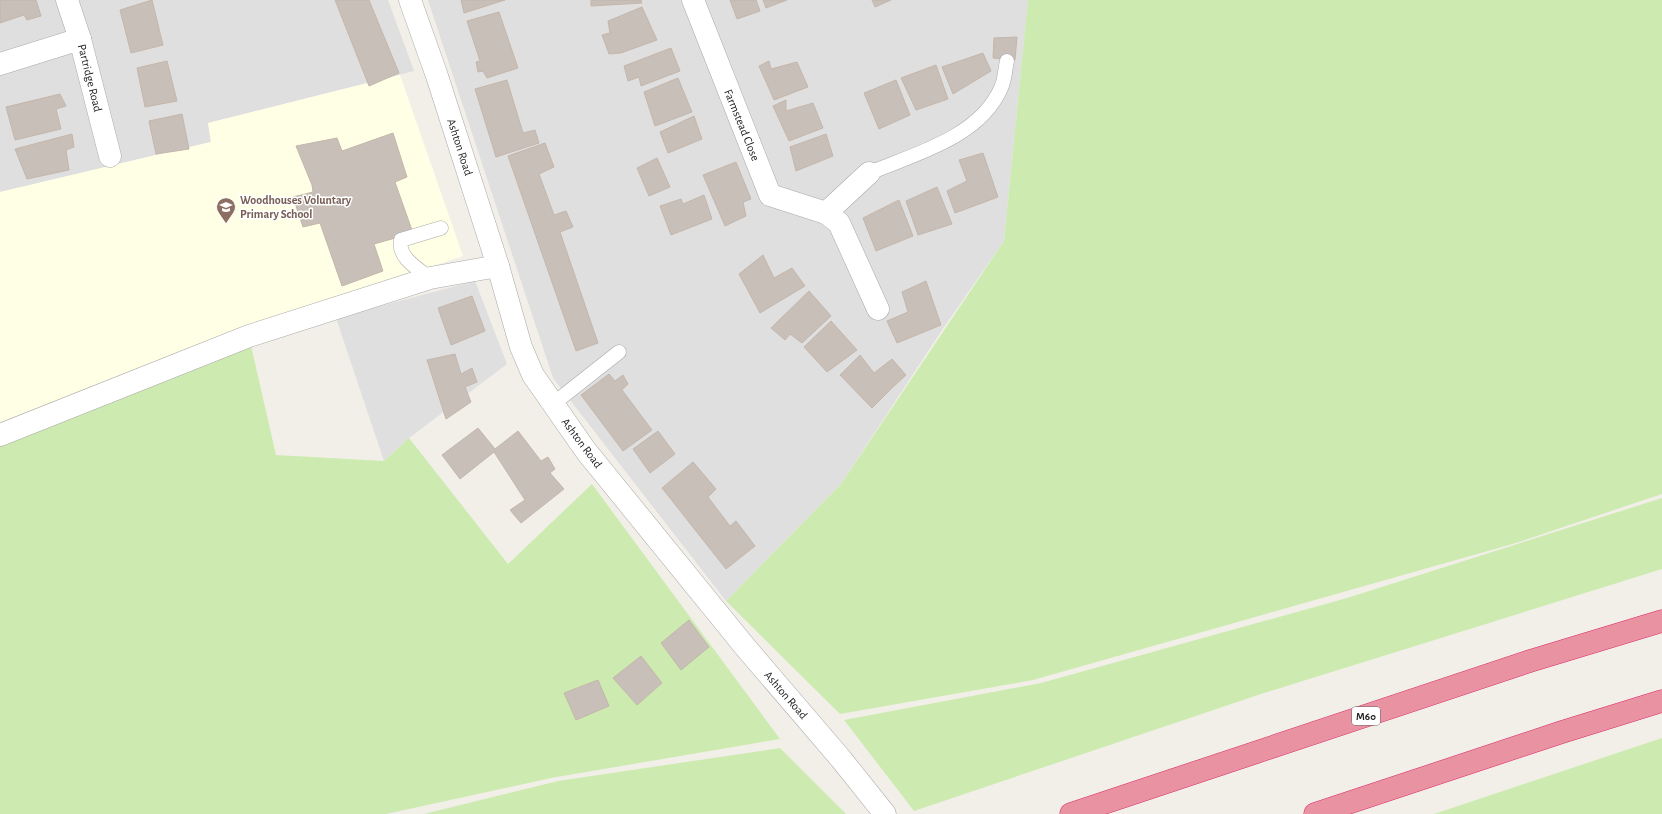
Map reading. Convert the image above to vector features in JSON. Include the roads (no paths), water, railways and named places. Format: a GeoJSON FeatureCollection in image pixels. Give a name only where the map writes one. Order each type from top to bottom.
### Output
{"type":"FeatureCollection","features":[{"type":"Feature","properties":{"kind":"highway","name":"M60"},"geometry":{"type":"LineString","coordinates":[[1071,814],[1530,661],[1662,621]]}},
{"type":"Feature","properties":{"kind":"highway"},"geometry":{"type":"LineString","coordinates":[[1315,814],[1562,732],[1662,701]]}},
{"type":"Feature","properties":{"kind":"street","name":"Partridge Road"},"geometry":{"type":"LineString","coordinates":[[67,0],[80,39],[110,156]]}},
{"type":"Feature","properties":{"kind":"street","name":"Ashton Road"},"geometry":{"type":"LineString","coordinates":[[410,0],[437,76],[498,266],[521,347],[533,375],[586,450],[746,648],[841,759],[885,814]]}},
{"type":"Feature","properties":{"kind":"street","name":"Farmstead Close"},"geometry":{"type":"LineString","coordinates":[[693,0],[770,195],[826,213],[839,223],[878,309]]}},
{"type":"Feature","properties":{"kind":"street"},"geometry":{"type":"LineString","coordinates":[[0,64],[80,39]]}},
{"type":"Feature","properties":{"kind":"street"},"geometry":{"type":"LineString","coordinates":[[826,213],[869,173]]}},
{"type":"Feature","properties":{"kind":"street"},"geometry":{"type":"LineString","coordinates":[[0,435],[249,336],[430,278],[498,266]]}},
{"type":"Feature","properties":{"kind":"lane"},"geometry":{"type":"LineString","coordinates":[[869,173],[936,146],[969,127],[989,110],[1002,87],[1007,61]]}},
{"type":"Feature","properties":{"kind":"lane"},"geometry":{"type":"LineString","coordinates":[[430,278],[403,255],[399,247],[401,240],[441,228]]}},
{"type":"Feature","properties":{"kind":"lane"},"geometry":{"type":"LineString","coordinates":[[553,404],[619,352]]}},
{"type":"Feature","properties":{"kind":"place","name":"Woodhouses Voluntary Primary School"},"geometry":{"type":"Point","coordinates":[226,224]}}]}
